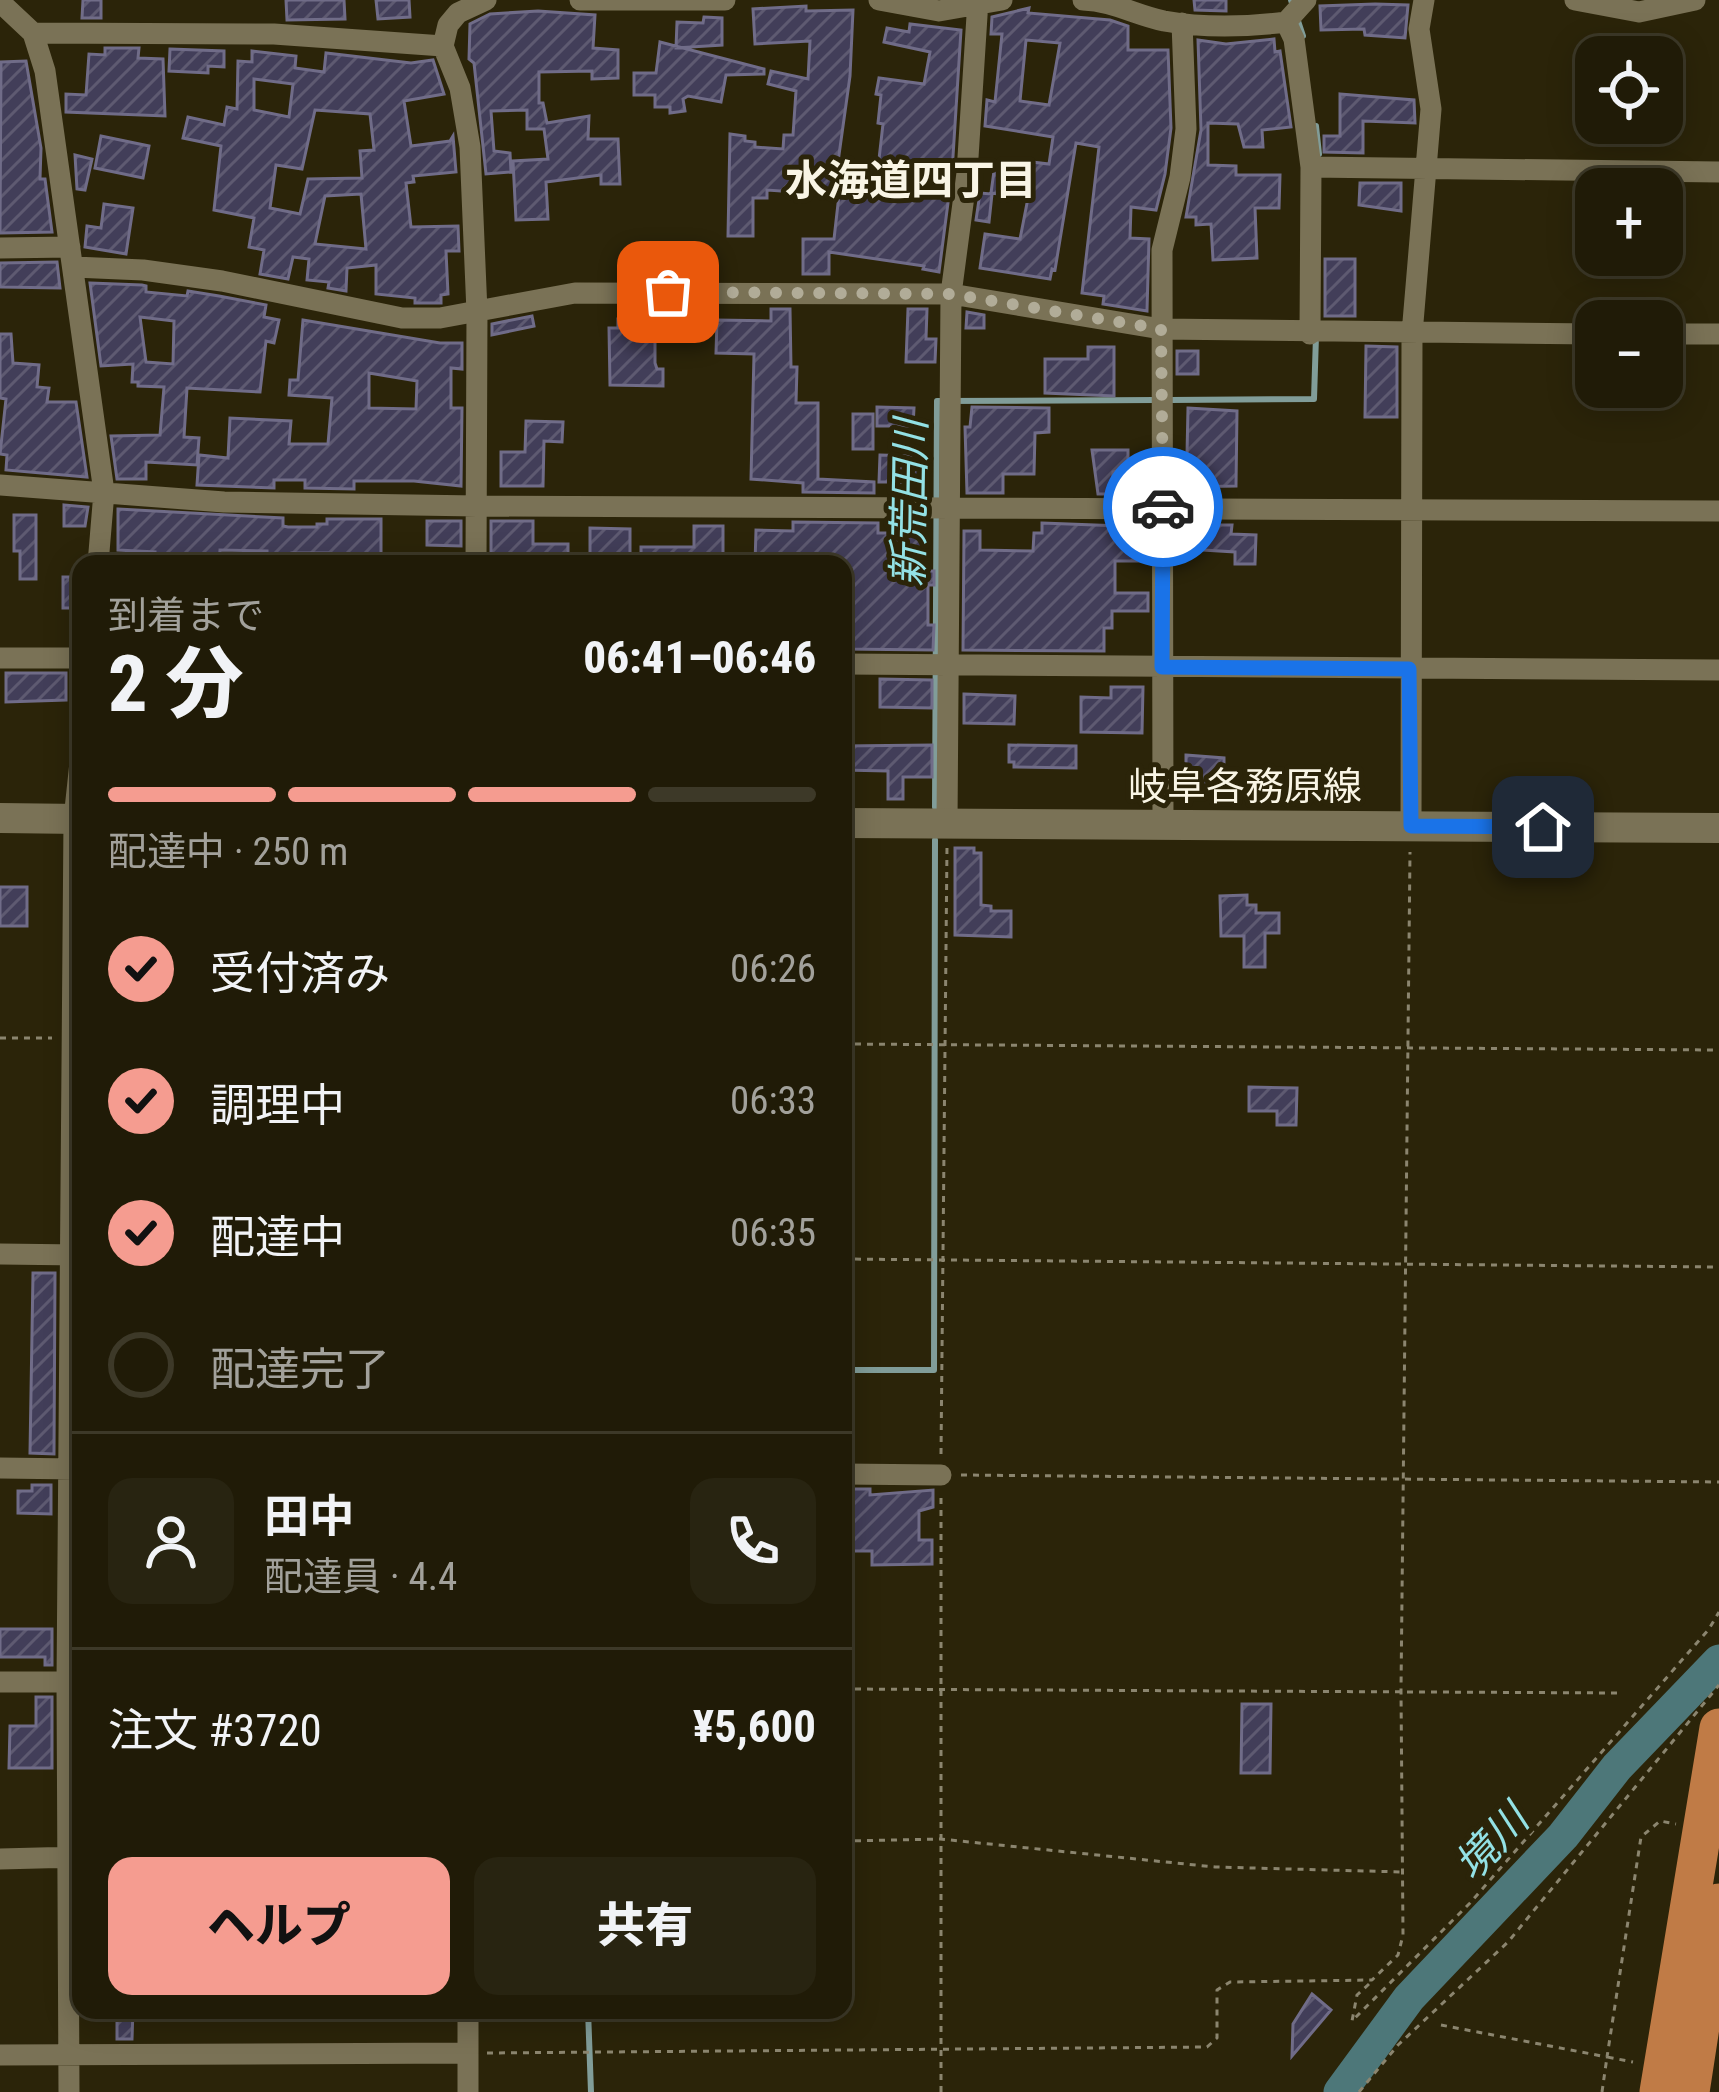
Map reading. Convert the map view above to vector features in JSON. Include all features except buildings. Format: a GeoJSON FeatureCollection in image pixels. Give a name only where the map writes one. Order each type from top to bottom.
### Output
{"type":"FeatureCollection","features":[{"type":"Feature","properties":{"kind":"highway"},"geometry":{"type":"LineString","coordinates":[[1659,2092],[1690,1831],[1719,1728]]}},
{"type":"Feature","properties":{"kind":"highway"},"geometry":{"type":"LineString","coordinates":[[1690,2092],[1719,1903]]}},
{"type":"Feature","properties":{"kind":"main road"},"geometry":{"type":"LineString","coordinates":[[0,818],[72,819]]}},
{"type":"Feature","properties":{"kind":"main road","name":"岐阜各務原線"},"geometry":{"type":"LineString","coordinates":[[852,823],[1719,828]]}},
{"type":"Feature","properties":{"kind":"street"},"geometry":{"type":"LineString","coordinates":[[476,555],[477,312],[470,147],[460,88],[443,46],[455,7],[486,0]]}},
{"type":"Feature","properties":{"kind":"street"},"geometry":{"type":"LineString","coordinates":[[580,0],[724,0]]}},
{"type":"Feature","properties":{"kind":"street"},"geometry":{"type":"LineString","coordinates":[[879,0],[939,11],[1002,0]]}},
{"type":"Feature","properties":{"kind":"street"},"geometry":{"type":"LineString","coordinates":[[1082,0],[1128,4],[1158,20],[1253,26],[1287,21],[1305,1]]}},
{"type":"Feature","properties":{"kind":"street"},"geometry":{"type":"LineString","coordinates":[[1411,826],[1412,334],[1431,109],[1419,29],[1424,0]]}},
{"type":"Feature","properties":{"kind":"street"},"geometry":{"type":"LineString","coordinates":[[1575,0],[1639,12],[1695,0]]}},
{"type":"Feature","properties":{"kind":"street"},"geometry":{"type":"LineString","coordinates":[[0,2],[32,33],[45,71],[104,492],[99,555]]}},
{"type":"Feature","properties":{"kind":"street"},"geometry":{"type":"LineString","coordinates":[[947,823],[939,665],[939,508],[949,414],[951,294],[968,173],[978,3]]}},
{"type":"Feature","properties":{"kind":"street"},"geometry":{"type":"LineString","coordinates":[[1287,21],[1319,168],[1316,334]]}},
{"type":"Feature","properties":{"kind":"street"},"geometry":{"type":"LineString","coordinates":[[1163,824],[1162,250],[1186,129],[1182,23]]}},
{"type":"Feature","properties":{"kind":"street"},"geometry":{"type":"LineString","coordinates":[[32,33],[274,34],[443,46]]}},
{"type":"Feature","properties":{"kind":"street"},"geometry":{"type":"LineString","coordinates":[[1319,168],[1719,172]]}},
{"type":"Feature","properties":{"kind":"street"},"geometry":{"type":"LineString","coordinates":[[0,248],[222,280],[402,318],[440,318],[575,292],[951,294],[1161,329],[1575,334]]}},
{"type":"Feature","properties":{"kind":"street"},"geometry":{"type":"LineString","coordinates":[[1683,334],[1719,334]]}},
{"type":"Feature","properties":{"kind":"street"},"geometry":{"type":"LineString","coordinates":[[0,485],[224,502],[477,506],[1719,511]]}},
{"type":"Feature","properties":{"kind":"street"},"geometry":{"type":"LineString","coordinates":[[0,658],[72,658]]}},
{"type":"Feature","properties":{"kind":"street"},"geometry":{"type":"LineString","coordinates":[[852,664],[1719,670]]}},
{"type":"Feature","properties":{"kind":"street"},"geometry":{"type":"LineString","coordinates":[[0,1254],[72,1254]]}},
{"type":"Feature","properties":{"kind":"street"},"geometry":{"type":"LineString","coordinates":[[0,1468],[72,1469]]}},
{"type":"Feature","properties":{"kind":"street"},"geometry":{"type":"LineString","coordinates":[[852,1474],[941,1474]]}},
{"type":"Feature","properties":{"kind":"street"},"geometry":{"type":"LineString","coordinates":[[0,1682],[72,1682]]}},
{"type":"Feature","properties":{"kind":"street"},"geometry":{"type":"LineString","coordinates":[[0,1859],[72,1857]]}},
{"type":"Feature","properties":{"kind":"street"},"geometry":{"type":"LineString","coordinates":[[69,2092],[72,1923]]}},
{"type":"Feature","properties":{"kind":"street"},"geometry":{"type":"LineString","coordinates":[[468,2019],[468,2092]]}},
{"type":"Feature","properties":{"kind":"street"},"geometry":{"type":"LineString","coordinates":[[0,2055],[468,2053]]}},
{"type":"Feature","properties":{"kind":"path"},"geometry":{"type":"LineString","coordinates":[[942,1259],[947,823]]}},
{"type":"Feature","properties":{"kind":"path"},"geometry":{"type":"LineString","coordinates":[[1411,826],[1400,1690],[1403,1935],[1398,1954],[1358,1995],[1352,2021],[1470,1904],[1719,1620]]}},
{"type":"Feature","properties":{"kind":"path"},"geometry":{"type":"LineString","coordinates":[[0,1038],[72,1038]]}},
{"type":"Feature","properties":{"kind":"path"},"geometry":{"type":"LineString","coordinates":[[852,1044],[1719,1050]]}},
{"type":"Feature","properties":{"kind":"path"},"geometry":{"type":"LineString","coordinates":[[852,1259],[1719,1267]]}},
{"type":"Feature","properties":{"kind":"path"},"geometry":{"type":"LineString","coordinates":[[941,1474],[1719,1482]]}},
{"type":"Feature","properties":{"kind":"path"},"geometry":{"type":"LineString","coordinates":[[1709,1629],[1719,1612]]}},
{"type":"Feature","properties":{"kind":"path"},"geometry":{"type":"LineString","coordinates":[[1359,2092],[1397,2045],[1508,1942],[1719,1685]]}},
{"type":"Feature","properties":{"kind":"path"},"geometry":{"type":"LineString","coordinates":[[852,1689],[1620,1693]]}},
{"type":"Feature","properties":{"kind":"path"},"geometry":{"type":"LineString","coordinates":[[940,1689],[941,2092]]}},
{"type":"Feature","properties":{"kind":"path"},"geometry":{"type":"LineString","coordinates":[[1601,2092],[1641,1838],[1660,1821],[1690,1831]]}},
{"type":"Feature","properties":{"kind":"path"},"geometry":{"type":"LineString","coordinates":[[852,1841],[940,1839],[1215,1867],[1403,1872]]}},
{"type":"Feature","properties":{"kind":"path"},"geometry":{"type":"LineString","coordinates":[[468,2053],[1207,2047],[1217,2038],[1217,1990],[1230,1982],[1372,1980]]}},
{"type":"Feature","properties":{"kind":"path"},"geometry":{"type":"LineString","coordinates":[[1441,2025],[1633,2062]]}},
{"type":"Feature","properties":{"kind":"waterway","name":"新荒田川"},"geometry":{"type":"LineString","coordinates":[[1291,0],[1303,36]]}},
{"type":"Feature","properties":{"kind":"waterway","name":"新荒田川"},"geometry":{"type":"LineString","coordinates":[[1316,126],[1319,154]]}},
{"type":"Feature","properties":{"kind":"waterway","name":"新荒田川"},"geometry":{"type":"LineString","coordinates":[[1170,400],[1314,399],[1316,336]]}},
{"type":"Feature","properties":{"kind":"waterway","name":"新荒田川"},"geometry":{"type":"LineString","coordinates":[[935,807],[937,401],[1156,400]]}},
{"type":"Feature","properties":{"kind":"waterway","name":"新荒田川"},"geometry":{"type":"LineString","coordinates":[[852,1370],[934,1370],[935,840]]}},
{"type":"Feature","properties":{"kind":"waterway","name":"境川"},"geometry":{"type":"LineString","coordinates":[[1340,2092],[1409,1998],[1563,1836],[1617,1767],[1719,1661]]}},
{"type":"Feature","properties":{"kind":"waterway","name":"新荒田川"},"geometry":{"type":"LineString","coordinates":[[588,2019],[591,2092]]}},
{"type":"Feature","properties":{"kind":"way so far"},"geometry":{"type":"LineString","coordinates":[[668,292],[951,294],[1161,329],[1163,507]]}},
{"type":"Feature","properties":{"kind":"district","name":"水海道四丁目"},"geometry":{"type":"Point","coordinates":[911,180]}},
{"type":"Feature","properties":{"kind":"route"},"geometry":{"type":"LineString","coordinates":[[1163,507],[1162,667],[1409,669],[1411,826],[1543,827]]}}]}
